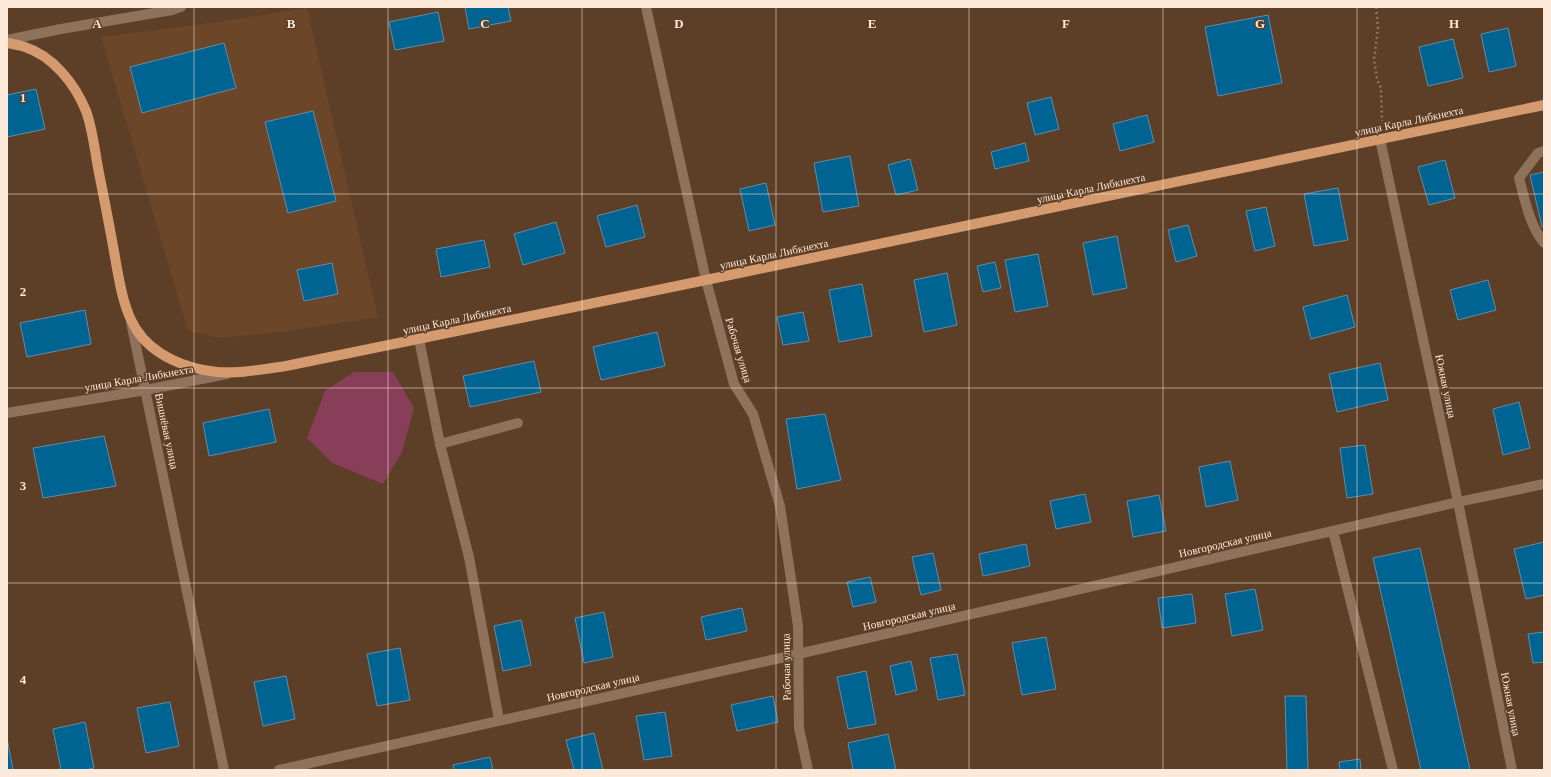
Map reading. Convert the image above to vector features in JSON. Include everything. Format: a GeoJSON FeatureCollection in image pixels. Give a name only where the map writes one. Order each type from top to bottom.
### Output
{"type":"FeatureCollection","features":[{"type":"Feature","properties":{"kind":"main road","name":"Вишнёвая улица"},"geometry":{"type":"LineString","coordinates":[[7,42],[25,47],[46,57],[59,69],[75,89],[86,111],[121,289],[129,315]]}},
{"type":"Feature","properties":{"kind":"main road","name":"улица Карла Либкнехта"},"geometry":{"type":"LineString","coordinates":[[235,373],[286,366],[419,339],[1544,105]]}},
{"type":"Feature","properties":{"kind":"main road"},"geometry":{"type":"LineString","coordinates":[[129,315],[137,330],[148,344],[162,354],[179,363],[198,369],[235,373]]}},
{"type":"Feature","properties":{"kind":"street","name":"Рабочая улица"},"geometry":{"type":"LineString","coordinates":[[646,7],[706,280],[734,384],[753,414],[780,506],[798,626],[798,728],[808,770]]}},
{"type":"Feature","properties":{"kind":"street"},"geometry":{"type":"LineString","coordinates":[[7,42],[61,29],[175,8]]}},
{"type":"Feature","properties":{"kind":"street","name":"Южная улица"},"geometry":{"type":"LineString","coordinates":[[1380,140],[1458,502],[1512,770]]}},
{"type":"Feature","properties":{"kind":"street"},"geometry":{"type":"LineString","coordinates":[[1544,151],[1538,153],[1519,178],[1528,213],[1538,236],[1544,243]]}},
{"type":"Feature","properties":{"kind":"street","name":"Вишнёвая улица"},"geometry":{"type":"LineString","coordinates":[[129,315],[146,390],[224,770]]}},
{"type":"Feature","properties":{"kind":"street"},"geometry":{"type":"LineString","coordinates":[[419,339],[440,444],[470,557],[499,720]]}},
{"type":"Feature","properties":{"kind":"street","name":"улица Карла Либкнехта"},"geometry":{"type":"LineString","coordinates":[[7,413],[146,390],[235,373]]}},
{"type":"Feature","properties":{"kind":"street"},"geometry":{"type":"LineString","coordinates":[[440,444],[518,423]]}},
{"type":"Feature","properties":{"kind":"street","name":"Новгородская улица"},"geometry":{"type":"LineString","coordinates":[[279,770],[798,654],[1458,502],[1544,484]]}},
{"type":"Feature","properties":{"kind":"street"},"geometry":{"type":"LineString","coordinates":[[1333,531],[1393,770]]}},
{"type":"Feature","properties":{"kind":"path"},"geometry":{"type":"LineString","coordinates":[[1376,7],[1378,28],[1374,59],[1380,88],[1382,117],[1380,140]]}},
{"type":"Feature","properties":{"kind":"shaded area"},"geometry":{"type":"Polygon","coordinates":[[[307,8],[378,317],[282,332],[219,338],[188,331],[101,37],[210,23],[307,8]]]}},
{"type":"Feature","properties":{"kind":"shaded area"},"geometry":{"type":"Polygon","coordinates":[[[354,372],[393,372],[414,408],[402,452],[383,484],[332,463],[307,438],[325,391],[354,372]]]}},
{"type":"Feature","properties":{"kind":"building"},"geometry":{"type":"Polygon","coordinates":[[[465,7],[508,7],[511,21],[469,29],[465,7]]]}},
{"type":"Feature","properties":{"kind":"building"},"geometry":{"type":"Polygon","coordinates":[[[438,12],[444,41],[395,50],[389,22],[438,12]]]}},
{"type":"Feature","properties":{"kind":"building"},"geometry":{"type":"Polygon","coordinates":[[[1268,15],[1282,83],[1218,96],[1205,27],[1268,15]]]}},
{"type":"Feature","properties":{"kind":"building"},"geometry":{"type":"Polygon","coordinates":[[[1508,28],[1516,66],[1489,72],[1481,34],[1508,28]]]}},
{"type":"Feature","properties":{"kind":"building"},"geometry":{"type":"Polygon","coordinates":[[[1453,39],[1463,78],[1428,86],[1419,47],[1453,39]]]}},
{"type":"Feature","properties":{"kind":"building"},"geometry":{"type":"Polygon","coordinates":[[[224,43],[236,88],[142,113],[130,67],[224,43]]]}},
{"type":"Feature","properties":{"kind":"building"},"geometry":{"type":"Polygon","coordinates":[[[36,89],[45,129],[7,137],[7,95],[36,89]]]}},
{"type":"Feature","properties":{"kind":"building"},"geometry":{"type":"Polygon","coordinates":[[[1051,97],[1059,129],[1035,135],[1027,103],[1051,97]]]}},
{"type":"Feature","properties":{"kind":"building"},"geometry":{"type":"Polygon","coordinates":[[[313,111],[336,201],[288,213],[265,122],[313,111]]]}},
{"type":"Feature","properties":{"kind":"building"},"geometry":{"type":"Polygon","coordinates":[[[1147,115],[1154,142],[1120,151],[1113,124],[1147,115]]]}},
{"type":"Feature","properties":{"kind":"building"},"geometry":{"type":"Polygon","coordinates":[[[1025,143],[1029,161],[995,169],[991,152],[1025,143]]]}},
{"type":"Feature","properties":{"kind":"building"},"geometry":{"type":"Polygon","coordinates":[[[850,156],[859,206],[823,212],[814,163],[850,156]]]}},
{"type":"Feature","properties":{"kind":"building"},"geometry":{"type":"Polygon","coordinates":[[[910,159],[918,190],[896,195],[888,165],[910,159]]]}},
{"type":"Feature","properties":{"kind":"building"},"geometry":{"type":"Polygon","coordinates":[[[1445,160],[1455,198],[1429,205],[1418,167],[1445,160]]]}},
{"type":"Feature","properties":{"kind":"building"},"geometry":{"type":"Polygon","coordinates":[[[1544,172],[1544,226],[1542,227],[1530,175],[1544,172]]]}},
{"type":"Feature","properties":{"kind":"building"},"geometry":{"type":"Polygon","coordinates":[[[766,183],[775,225],[749,231],[740,189],[766,183]]]}},
{"type":"Feature","properties":{"kind":"building"},"geometry":{"type":"Polygon","coordinates":[[[1338,188],[1348,240],[1314,246],[1304,194],[1338,188]]]}},
{"type":"Feature","properties":{"kind":"building"},"geometry":{"type":"Polygon","coordinates":[[[637,205],[645,237],[606,247],[597,216],[637,205]]]}},
{"type":"Feature","properties":{"kind":"building"},"geometry":{"type":"Polygon","coordinates":[[[1266,207],[1275,246],[1255,251],[1246,211],[1266,207]]]}},
{"type":"Feature","properties":{"kind":"building"},"geometry":{"type":"Polygon","coordinates":[[[556,222],[565,253],[523,265],[514,234],[556,222]]]}},
{"type":"Feature","properties":{"kind":"building"},"geometry":{"type":"Polygon","coordinates":[[[1188,225],[1197,256],[1176,262],[1168,230],[1188,225]]]}},
{"type":"Feature","properties":{"kind":"building"},"geometry":{"type":"Polygon","coordinates":[[[1117,236],[1127,288],[1093,295],[1083,243],[1117,236]]]}},
{"type":"Feature","properties":{"kind":"building"},"geometry":{"type":"Polygon","coordinates":[[[484,240],[490,267],[441,277],[436,249],[484,240]]]}},
{"type":"Feature","properties":{"kind":"building"},"geometry":{"type":"Polygon","coordinates":[[[1038,254],[1048,306],[1015,312],[1005,260],[1038,254]]]}},
{"type":"Feature","properties":{"kind":"building"},"geometry":{"type":"Polygon","coordinates":[[[995,262],[1001,288],[983,292],[977,266],[995,262]]]}},
{"type":"Feature","properties":{"kind":"building"},"geometry":{"type":"Polygon","coordinates":[[[332,263],[338,294],[304,301],[297,270],[332,263]]]}},
{"type":"Feature","properties":{"kind":"building"},"geometry":{"type":"Polygon","coordinates":[[[947,273],[957,325],[924,332],[914,280],[947,273]]]}},
{"type":"Feature","properties":{"kind":"building"},"geometry":{"type":"Polygon","coordinates":[[[1488,280],[1496,310],[1458,320],[1450,290],[1488,280]]]}},
{"type":"Feature","properties":{"kind":"building"},"geometry":{"type":"Polygon","coordinates":[[[862,284],[872,336],[839,342],[829,290],[862,284]]]}},
{"type":"Feature","properties":{"kind":"building"},"geometry":{"type":"Polygon","coordinates":[[[1347,295],[1355,327],[1311,339],[1303,307],[1347,295]]]}},
{"type":"Feature","properties":{"kind":"building"},"geometry":{"type":"Polygon","coordinates":[[[85,310],[91,344],[27,357],[20,323],[85,310]]]}},
{"type":"Feature","properties":{"kind":"building"},"geometry":{"type":"Polygon","coordinates":[[[803,312],[809,341],[783,345],[777,317],[803,312]]]}},
{"type":"Feature","properties":{"kind":"building"},"geometry":{"type":"Polygon","coordinates":[[[657,332],[665,366],[601,380],[593,347],[657,332]]]}},
{"type":"Feature","properties":{"kind":"building"},"geometry":{"type":"Polygon","coordinates":[[[534,361],[541,392],[470,407],[463,376],[534,361]]]}},
{"type":"Feature","properties":{"kind":"building"},"geometry":{"type":"Polygon","coordinates":[[[1380,363],[1388,400],[1337,412],[1329,374],[1380,363]]]}},
{"type":"Feature","properties":{"kind":"building"},"geometry":{"type":"Polygon","coordinates":[[[1519,402],[1530,448],[1503,455],[1493,409],[1519,402]]]}},
{"type":"Feature","properties":{"kind":"building"},"geometry":{"type":"Polygon","coordinates":[[[269,409],[276,442],[209,456],[203,423],[269,409]]]}},
{"type":"Feature","properties":{"kind":"building"},"geometry":{"type":"Polygon","coordinates":[[[825,414],[841,480],[797,489],[786,419],[825,414]]]}},
{"type":"Feature","properties":{"kind":"building"},"geometry":{"type":"Polygon","coordinates":[[[104,436],[116,486],[43,498],[33,448],[104,436]]]}},
{"type":"Feature","properties":{"kind":"building"},"geometry":{"type":"Polygon","coordinates":[[[1365,445],[1373,494],[1347,498],[1340,448],[1365,445]]]}},
{"type":"Feature","properties":{"kind":"building"},"geometry":{"type":"Polygon","coordinates":[[[1230,461],[1238,500],[1206,507],[1199,467],[1230,461]]]}},
{"type":"Feature","properties":{"kind":"building"},"geometry":{"type":"Polygon","coordinates":[[[1085,494],[1091,522],[1056,529],[1050,501],[1085,494]]]}},
{"type":"Feature","properties":{"kind":"building"},"geometry":{"type":"Polygon","coordinates":[[[1159,495],[1166,531],[1133,537],[1127,501],[1159,495]]]}},
{"type":"Feature","properties":{"kind":"building"},"geometry":{"type":"Polygon","coordinates":[[[1544,542],[1544,595],[1526,599],[1514,549],[1544,542]]]}},
{"type":"Feature","properties":{"kind":"building"},"geometry":{"type":"Polygon","coordinates":[[[1026,544],[1030,566],[983,576],[979,554],[1026,544]]]}},
{"type":"Feature","properties":{"kind":"building"},"geometry":{"type":"Polygon","coordinates":[[[1420,548],[1470,770],[1421,770],[1373,558],[1420,548]]]}},
{"type":"Feature","properties":{"kind":"building"},"geometry":{"type":"Polygon","coordinates":[[[933,553],[941,590],[921,595],[912,557],[933,553]]]}},
{"type":"Feature","properties":{"kind":"building"},"geometry":{"type":"Polygon","coordinates":[[[870,577],[876,602],[853,607],[847,582],[870,577]]]}},
{"type":"Feature","properties":{"kind":"building"},"geometry":{"type":"Polygon","coordinates":[[[1255,589],[1263,630],[1232,636],[1225,594],[1255,589]]]}},
{"type":"Feature","properties":{"kind":"building"},"geometry":{"type":"Polygon","coordinates":[[[1192,594],[1196,623],[1162,628],[1158,598],[1192,594]]]}},
{"type":"Feature","properties":{"kind":"building"},"geometry":{"type":"Polygon","coordinates":[[[742,608],[747,631],[706,640],[701,617],[742,608]]]}},
{"type":"Feature","properties":{"kind":"building"},"geometry":{"type":"Polygon","coordinates":[[[604,612],[613,657],[584,663],[575,618],[604,612]]]}},
{"type":"Feature","properties":{"kind":"building"},"geometry":{"type":"Polygon","coordinates":[[[521,620],[531,665],[503,671],[494,626],[521,620]]]}},
{"type":"Feature","properties":{"kind":"building"},"geometry":{"type":"Polygon","coordinates":[[[1544,632],[1544,662],[1533,663],[1528,634],[1544,632]]]}},
{"type":"Feature","properties":{"kind":"building"},"geometry":{"type":"Polygon","coordinates":[[[1046,637],[1056,689],[1022,695],[1012,643],[1046,637]]]}},
{"type":"Feature","properties":{"kind":"building"},"geometry":{"type":"Polygon","coordinates":[[[400,648],[410,700],[377,706],[367,654],[400,648]]]}},
{"type":"Feature","properties":{"kind":"building"},"geometry":{"type":"Polygon","coordinates":[[[957,654],[965,695],[938,700],[930,658],[957,654]]]}},
{"type":"Feature","properties":{"kind":"building"},"geometry":{"type":"Polygon","coordinates":[[[911,661],[917,690],[896,695],[890,666],[911,661]]]}},
{"type":"Feature","properties":{"kind":"building"},"geometry":{"type":"Polygon","coordinates":[[[866,671],[876,724],[848,729],[837,677],[866,671]]]}},
{"type":"Feature","properties":{"kind":"building"},"geometry":{"type":"Polygon","coordinates":[[[286,676],[295,719],[263,726],[254,682],[286,676]]]}},
{"type":"Feature","properties":{"kind":"building"},"geometry":{"type":"Polygon","coordinates":[[[773,696],[778,722],[737,731],[731,705],[773,696]]]}},
{"type":"Feature","properties":{"kind":"building"},"geometry":{"type":"Polygon","coordinates":[[[1285,696],[1306,696],[1308,770],[1287,770],[1285,696]]]}},
{"type":"Feature","properties":{"kind":"building"},"geometry":{"type":"Polygon","coordinates":[[[170,702],[179,746],[146,753],[137,708],[170,702]]]}},
{"type":"Feature","properties":{"kind":"building"},"geometry":{"type":"Polygon","coordinates":[[[665,712],[672,756],[644,760],[636,716],[665,712]]]}},
{"type":"Feature","properties":{"kind":"building"},"geometry":{"type":"Polygon","coordinates":[[[85,722],[94,768],[85,770],[61,770],[53,729],[85,722]]]}},
{"type":"Feature","properties":{"kind":"building"},"geometry":{"type":"Polygon","coordinates":[[[594,733],[603,770],[574,770],[566,740],[594,733]]]}},
{"type":"Feature","properties":{"kind":"building"},"geometry":{"type":"Polygon","coordinates":[[[888,734],[896,770],[853,770],[848,743],[888,734]]]}},
{"type":"Feature","properties":{"kind":"building"},"geometry":{"type":"Polygon","coordinates":[[[7,738],[13,770],[7,770],[7,738]]]}},
{"type":"Feature","properties":{"kind":"building"},"geometry":{"type":"Polygon","coordinates":[[[490,757],[493,770],[454,770],[453,765],[490,757]]]}},
{"type":"Feature","properties":{"kind":"building"},"geometry":{"type":"Polygon","coordinates":[[[1360,759],[1361,770],[1340,770],[1339,762],[1360,759]]]}}]}
